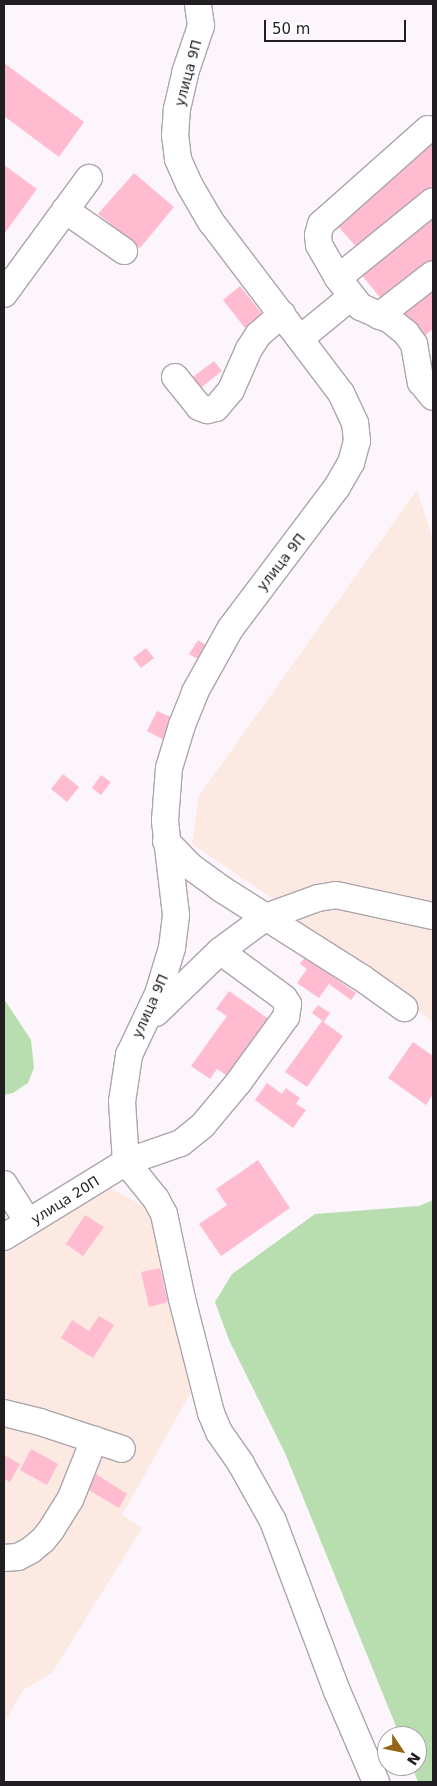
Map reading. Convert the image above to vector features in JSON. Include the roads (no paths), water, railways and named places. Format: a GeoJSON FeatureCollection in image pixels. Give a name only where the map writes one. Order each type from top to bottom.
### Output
{"type":"FeatureCollection","features":[{"type":"Feature","properties":{"kind":"street","name":"улица 9П"},"geometry":{"type":"LineString","coordinates":[[126,1162],[122,1102],[129,1055],[138,1032],[158,994],[172,948],[176,915],[174,882],[166,841],[165,821],[169,768],[182,725],[195,692],[230,629],[338,487],[353,456],[357,441],[355,423],[349,406],[301,338],[211,222],[189,184],[178,159],[175,136],[177,109],[185,73],[201,26],[198,4]]}},
{"type":"Feature","properties":{"kind":"street"},"geometry":{"type":"LineString","coordinates":[[428,129],[321,224],[318,235],[319,245],[344,288],[361,307],[398,325],[414,344],[425,348],[421,382],[433,397]]}},
{"type":"Feature","properties":{"kind":"street"},"geometry":{"type":"LineString","coordinates":[[4,294],[89,178]]}},
{"type":"Feature","properties":{"kind":"street"},"geometry":{"type":"LineString","coordinates":[[301,338],[344,288],[433,201]]}},
{"type":"Feature","properties":{"kind":"street"},"geometry":{"type":"LineString","coordinates":[[65,210],[124,251]]}},
{"type":"Feature","properties":{"kind":"street"},"geometry":{"type":"LineString","coordinates":[[379,316],[433,274]]}},
{"type":"Feature","properties":{"kind":"street"},"geometry":{"type":"LineString","coordinates":[[175,377],[199,407],[207,410],[216,408],[228,395],[249,349],[258,335],[282,314]]}},
{"type":"Feature","properties":{"kind":"street"},"geometry":{"type":"LineString","coordinates":[[166,841],[190,866],[362,978],[404,1008]]}},
{"type":"Feature","properties":{"kind":"street"},"geometry":{"type":"LineString","coordinates":[[138,1032],[172,995],[220,951],[266,917],[318,898],[336,896],[433,916]]}},
{"type":"Feature","properties":{"kind":"street","name":"улица 20П"},"geometry":{"type":"LineString","coordinates":[[4,1237],[126,1162],[181,1143],[194,1134],[238,1083],[286,1017],[288,1004],[284,998],[220,951]]}},
{"type":"Feature","properties":{"kind":"street"},"geometry":{"type":"LineString","coordinates":[[126,1162],[156,1199],[164,1214],[182,1299],[211,1413],[219,1432],[246,1471],[273,1521],[337,1691],[376,1782]]}},
{"type":"Feature","properties":{"kind":"street"},"geometry":{"type":"LineString","coordinates":[[4,1184],[28,1222]]}},
{"type":"Feature","properties":{"kind":"street"},"geometry":{"type":"LineString","coordinates":[[4,1414],[40,1422],[122,1449]]}},
{"type":"Feature","properties":{"kind":"street"},"geometry":{"type":"LineString","coordinates":[[4,1558],[18,1557],[31,1550],[52,1530],[70,1500],[94,1440]]}}]}
